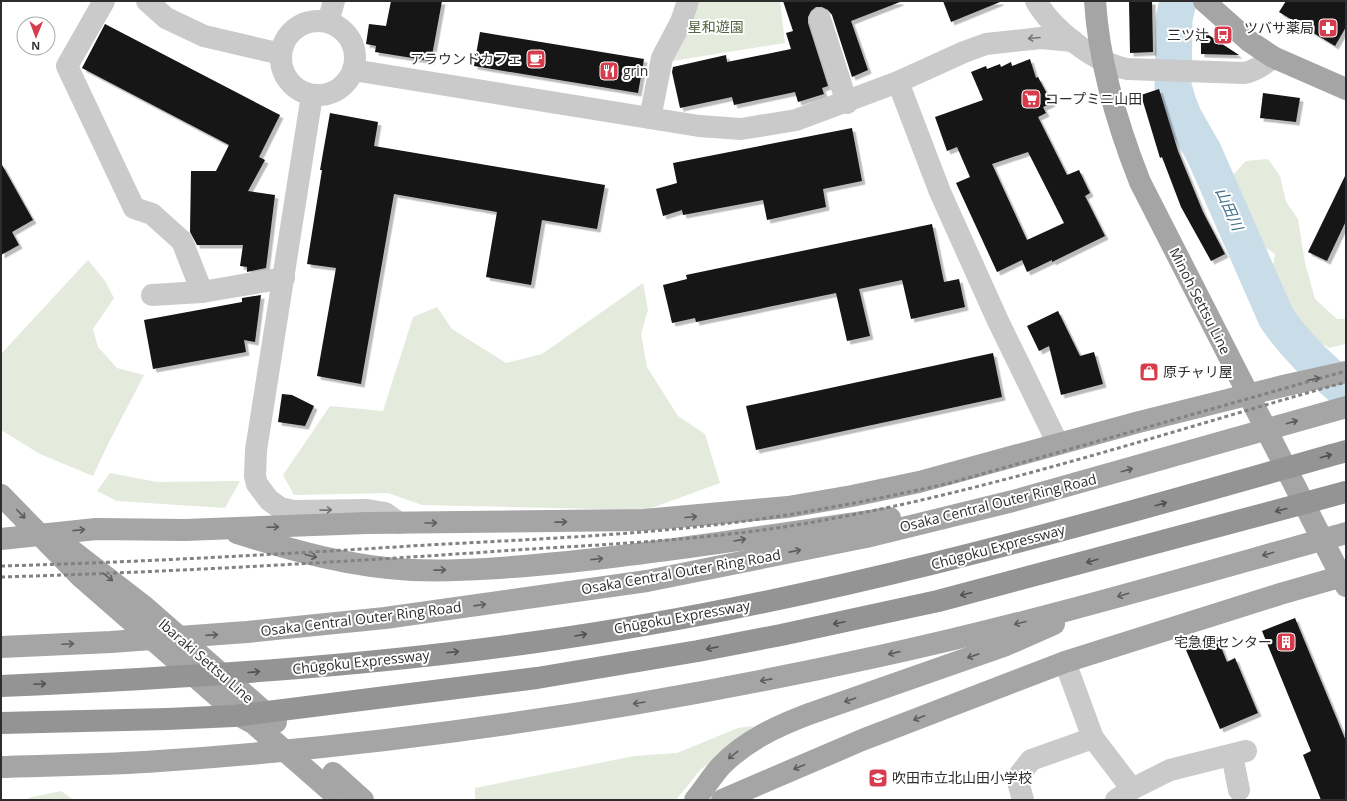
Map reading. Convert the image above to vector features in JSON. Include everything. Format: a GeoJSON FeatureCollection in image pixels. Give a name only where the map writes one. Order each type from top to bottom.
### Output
{"type":"FeatureCollection","features":[{"type":"Feature","properties":{"kind":"highway","name":"Chūgoku Expressway"},"geometry":{"type":"LineString","coordinates":[[1,686],[220,675],[347,664],[536,642],[704,614],[902,572],[1110,518],[1346,451]]}},
{"type":"Feature","properties":{"kind":"highway"},"geometry":{"type":"LineString","coordinates":[[1,723],[234,716],[537,678],[698,651],[833,624],[996,586],[1346,492]]}},
{"type":"Feature","properties":{"kind":"main road","name":"Minoh Settsu Line"},"geometry":{"type":"LineString","coordinates":[[1095,1],[1102,60],[1116,118],[1140,182],[1248,394],[1345,579]]}},
{"type":"Feature","properties":{"kind":"main road"},"geometry":{"type":"LineString","coordinates":[[1204,1],[1249,41],[1273,57],[1346,88]]}},
{"type":"Feature","properties":{"kind":"main road"},"geometry":{"type":"LineString","coordinates":[[1,539],[96,529],[644,520],[758,510],[832,500],[888,489],[1248,394],[1346,372]]}},
{"type":"Feature","properties":{"kind":"main road","name":"Osaka Central Outer Ring Road"},"geometry":{"type":"LineString","coordinates":[[1,647],[111,642],[240,633],[385,618],[647,581],[866,537],[1013,501],[1346,407]]}},
{"type":"Feature","properties":{"kind":"main road","name":"Ibaraki Settsu Line"},"geometry":{"type":"LineString","coordinates":[[1,495],[81,577],[119,608],[240,716],[248,730],[325,789],[363,800]]}},
{"type":"Feature","properties":{"kind":"main road"},"geometry":{"type":"LineString","coordinates":[[220,528],[308,555],[346,563],[411,570],[453,570],[533,566],[610,557],[1013,501]]}},
{"type":"Feature","properties":{"kind":"main road"},"geometry":{"type":"LineString","coordinates":[[1,767],[160,761],[247,754],[379,740],[569,715],[689,695],[824,668],[966,636],[1099,603],[1346,532]]}},
{"type":"Feature","properties":{"kind":"main road","name":"Ibaraki Settsu Line"},"geometry":{"type":"LineString","coordinates":[[40,534],[63,543],[145,607],[325,789]]}},
{"type":"Feature","properties":{"kind":"main road"},"geometry":{"type":"LineString","coordinates":[[722,800],[862,740],[1065,662],[1280,594],[1345,579]]}},
{"type":"Feature","properties":{"kind":"main road"},"geometry":{"type":"LineString","coordinates":[[695,800],[720,767],[731,756],[777,727],[1032,636],[1099,603]]}},
{"type":"Feature","properties":{"kind":"street"},"geometry":{"type":"LineString","coordinates":[[104,1],[66,66],[134,208],[152,214],[182,241],[202,292]]}},
{"type":"Feature","properties":{"kind":"street"},"geometry":{"type":"LineString","coordinates":[[147,1],[166,18],[204,36],[281,54]]}},
{"type":"Feature","properties":{"kind":"street"},"geometry":{"type":"LineString","coordinates":[[328,22],[334,1]]}},
{"type":"Feature","properties":{"kind":"street"},"geometry":{"type":"LineString","coordinates":[[650,118],[662,58],[681,22],[688,1]]}},
{"type":"Feature","properties":{"kind":"street"},"geometry":{"type":"LineString","coordinates":[[1036,1],[1049,19],[1073,41],[1102,60],[1116,67],[1127,70],[1238,73],[1252,71],[1265,64],[1273,57]]}},
{"type":"Feature","properties":{"kind":"street"},"geometry":{"type":"LineString","coordinates":[[820,19],[847,103]]}},
{"type":"Feature","properties":{"kind":"street"},"geometry":{"type":"LineString","coordinates":[[315,21],[328,22],[339,27],[350,40],[355,58],[354,70],[349,79],[337,89],[323,95],[312,95],[301,91],[288,80],[281,65],[281,54],[284,41],[292,31],[302,24],[315,21]]}},
{"type":"Feature","properties":{"kind":"street"},"geometry":{"type":"LineString","coordinates":[[354,70],[699,126],[741,128],[796,120],[847,103],[964,52],[986,44],[1041,38],[1073,41]]}},
{"type":"Feature","properties":{"kind":"street"},"geometry":{"type":"LineString","coordinates":[[898,82],[940,192],[998,321],[1058,444]]}},
{"type":"Feature","properties":{"kind":"street"},"geometry":{"type":"LineString","coordinates":[[312,95],[256,450],[255,476],[262,493],[280,508],[294,511],[372,510],[386,513],[399,523]]}},
{"type":"Feature","properties":{"kind":"street"},"geometry":{"type":"LineString","coordinates":[[152,295],[202,292],[284,278]]}},
{"type":"Feature","properties":{"kind":"street"},"geometry":{"type":"LineString","coordinates":[[1065,662],[1093,738],[1124,795],[1170,770],[1239,753],[1239,790]]}},
{"type":"Feature","properties":{"kind":"street"},"geometry":{"type":"LineString","coordinates":[[1023,800],[1017,778],[1031,760],[1093,738]]}},
{"type":"Feature","properties":{"kind":"green space","name":"星和遊園"},"geometry":{"type":"Polygon","coordinates":[[[697,1],[780,1],[785,43],[666,62],[697,1]]]}},
{"type":"Feature","properties":{"kind":"green space"},"geometry":{"type":"Polygon","coordinates":[[[1268,159],[1280,176],[1286,202],[1298,219],[1305,263],[1315,299],[1337,319],[1346,319],[1346,344],[1329,348],[1310,336],[1286,310],[1273,267],[1275,254],[1249,237],[1241,218],[1245,208],[1229,179],[1246,161],[1268,159]]]}},
{"type":"Feature","properties":{"kind":"green space"},"geometry":{"type":"Polygon","coordinates":[[[88,260],[105,281],[114,298],[93,329],[98,347],[117,368],[144,375],[93,476],[40,454],[1,430],[1,354],[88,260]]]}},
{"type":"Feature","properties":{"kind":"green space"},"geometry":{"type":"Polygon","coordinates":[[[643,283],[648,310],[641,334],[647,367],[678,416],[705,434],[720,483],[646,510],[422,505],[388,493],[294,495],[283,475],[330,406],[383,411],[413,317],[437,307],[452,329],[506,363],[542,354],[643,283]]]}},
{"type":"Feature","properties":{"kind":"green space"},"geometry":{"type":"Polygon","coordinates":[[[110,473],[157,482],[240,481],[225,508],[117,501],[97,491],[110,473]]]}},
{"type":"Feature","properties":{"kind":"green space"},"geometry":{"type":"Polygon","coordinates":[[[754,726],[736,745],[701,769],[676,800],[475,800],[475,788],[634,756],[677,753],[738,728],[754,726]]]}},
{"type":"Feature","properties":{"kind":"green space"},"geometry":{"type":"Polygon","coordinates":[[[61,791],[74,800],[29,800],[28,798],[61,791]]]}},
{"type":"Feature","properties":{"kind":"building"},"geometry":{"type":"Polygon","coordinates":[[[391,1],[442,1],[431,61],[375,52],[376,46],[366,44],[369,24],[386,26],[391,1]]]}},
{"type":"Feature","properties":{"kind":"building"},"geometry":{"type":"Polygon","coordinates":[[[783,1],[900,2],[851,21],[868,70],[852,77],[832,15],[828,10],[822,7],[816,7],[811,11],[808,17],[808,23],[828,86],[822,88],[824,94],[798,102],[795,92],[734,105],[732,97],[680,108],[672,72],[673,67],[726,55],[727,62],[791,49],[786,33],[793,31],[783,1]]]}},
{"type":"Feature","properties":{"kind":"building"},"geometry":{"type":"Polygon","coordinates":[[[943,1],[1000,1],[1000,2],[951,22],[943,1]]]}},
{"type":"Feature","properties":{"kind":"building"},"geometry":{"type":"Polygon","coordinates":[[[1129,1],[1152,1],[1153,52],[1130,53],[1129,1]]]}},
{"type":"Feature","properties":{"kind":"building"},"geometry":{"type":"Polygon","coordinates":[[[1286,1],[1346,1],[1346,27],[1335,46],[1279,12],[1286,1]]]}},
{"type":"Feature","properties":{"kind":"building"},"geometry":{"type":"Polygon","coordinates":[[[105,24],[280,115],[259,157],[265,160],[248,191],[275,195],[266,268],[247,272],[247,267],[240,266],[243,245],[197,245],[190,232],[191,171],[216,171],[229,145],[82,68],[105,24]]]}},
{"type":"Feature","properties":{"kind":"building"},"geometry":{"type":"Polygon","coordinates":[[[1201,30],[1239,55],[1201,54],[1201,30]]]}},
{"type":"Feature","properties":{"kind":"building"},"geometry":{"type":"Polygon","coordinates":[[[480,32],[644,59],[638,93],[474,66],[480,32]]]}},
{"type":"Feature","properties":{"kind":"building"},"geometry":{"type":"Polygon","coordinates":[[[1030,59],[1036,78],[1038,77],[1052,103],[1043,107],[1046,113],[1038,117],[1067,175],[1079,170],[1090,193],[1085,196],[1105,236],[1052,262],[1052,260],[1027,272],[1022,260],[997,272],[956,183],[970,177],[957,147],[947,151],[935,117],[983,100],[971,72],[986,66],[987,69],[1000,64],[1001,67],[1011,62],[1012,66],[1030,59]],[[1028,152],[992,164],[1027,240],[1064,223],[1028,152]]]}},
{"type":"Feature","properties":{"kind":"building"},"geometry":{"type":"Polygon","coordinates":[[[1159,89],[1178,151],[1203,212],[1225,254],[1211,261],[1181,207],[1162,157],[1160,158],[1141,95],[1159,89]]]}},
{"type":"Feature","properties":{"kind":"building"},"geometry":{"type":"Polygon","coordinates":[[[1263,93],[1300,98],[1296,122],[1260,118],[1263,93]]]}},
{"type":"Feature","properties":{"kind":"building"},"geometry":{"type":"Polygon","coordinates":[[[330,113],[378,122],[374,146],[605,185],[597,229],[542,220],[531,285],[486,277],[497,212],[394,194],[361,384],[317,376],[336,268],[307,264],[322,170],[320,170],[330,113]]]}},
{"type":"Feature","properties":{"kind":"building"},"geometry":{"type":"Polygon","coordinates":[[[852,128],[862,181],[823,189],[826,207],[767,220],[763,200],[683,215],[682,210],[663,216],[656,189],[677,183],[673,163],[852,128]]]}},
{"type":"Feature","properties":{"kind":"building"},"geometry":{"type":"Polygon","coordinates":[[[1,163],[33,220],[12,232],[19,245],[1,255],[1,163]]]}},
{"type":"Feature","properties":{"kind":"building"},"geometry":{"type":"Polygon","coordinates":[[[1346,174],[1346,221],[1327,261],[1308,252],[1346,174]]]}},
{"type":"Feature","properties":{"kind":"building"},"geometry":{"type":"Polygon","coordinates":[[[932,224],[944,282],[959,279],[965,307],[911,319],[902,280],[859,289],[870,336],[847,341],[836,293],[696,322],[695,318],[672,323],[663,285],[687,279],[686,275],[932,224]]]}},
{"type":"Feature","properties":{"kind":"building"},"geometry":{"type":"Polygon","coordinates":[[[261,295],[255,342],[244,340],[246,352],[153,369],[144,320],[242,302],[242,298],[261,295]]]}},
{"type":"Feature","properties":{"kind":"building"},"geometry":{"type":"Polygon","coordinates":[[[1058,311],[1080,356],[1094,352],[1103,384],[1061,395],[1049,346],[1039,351],[1027,326],[1058,311]]]}},
{"type":"Feature","properties":{"kind":"building"},"geometry":{"type":"Polygon","coordinates":[[[993,353],[1002,397],[756,450],[746,406],[993,353]]]}},
{"type":"Feature","properties":{"kind":"building"},"geometry":{"type":"Polygon","coordinates":[[[282,394],[292,395],[314,406],[305,426],[278,422],[282,394]]]}},
{"type":"Feature","properties":{"kind":"building"},"geometry":{"type":"Polygon","coordinates":[[[1295,618],[1346,741],[1346,800],[1321,800],[1303,755],[1311,751],[1262,631],[1295,618]]]}},
{"type":"Feature","properties":{"kind":"building"},"geometry":{"type":"Polygon","coordinates":[[[1217,637],[1227,662],[1235,658],[1258,713],[1220,729],[1186,650],[1217,637]]]}},
{"type":"Feature","properties":{"kind":"waterway","name":"山田川"},"geometry":{"type":"LineString","coordinates":[[1178,1],[1174,19],[1173,86],[1183,116],[1204,153],[1276,317],[1291,338],[1317,365],[1346,391]]}},
{"type":"Feature","properties":{"kind":"railway"},"geometry":{"type":"LineString","coordinates":[[1,566],[214,557],[566,537],[705,526],[767,518],[859,502],[950,483],[1346,371]]}},
{"type":"Feature","properties":{"kind":"railway"},"geometry":{"type":"LineString","coordinates":[[1,577],[387,559],[695,538],[802,524],[940,496],[1008,479],[1346,382]]}},
{"type":"Feature","properties":{"kind":"place","name":"ツバサ薬局"},"geometry":{"type":"Point","coordinates":[1328,28]}},
{"type":"Feature","properties":{"kind":"place","name":"三ツ辻"},"geometry":{"type":"Point","coordinates":[1223,35]}},
{"type":"Feature","properties":{"kind":"place","name":"アラウンドカフェ"},"geometry":{"type":"Point","coordinates":[536,59]}},
{"type":"Feature","properties":{"kind":"place","name":"grin"},"geometry":{"type":"Point","coordinates":[609,71]}},
{"type":"Feature","properties":{"kind":"place","name":"コープミニ山田"},"geometry":{"type":"Point","coordinates":[1031,99]}},
{"type":"Feature","properties":{"kind":"place","name":"原チャリ屋"},"geometry":{"type":"Point","coordinates":[1149,372]}},
{"type":"Feature","properties":{"kind":"place","name":"宅急便センター"},"geometry":{"type":"Point","coordinates":[1286,642]}},
{"type":"Feature","properties":{"kind":"place","name":"吹田市立北山田小学校"},"geometry":{"type":"Point","coordinates":[878,778]}}]}
